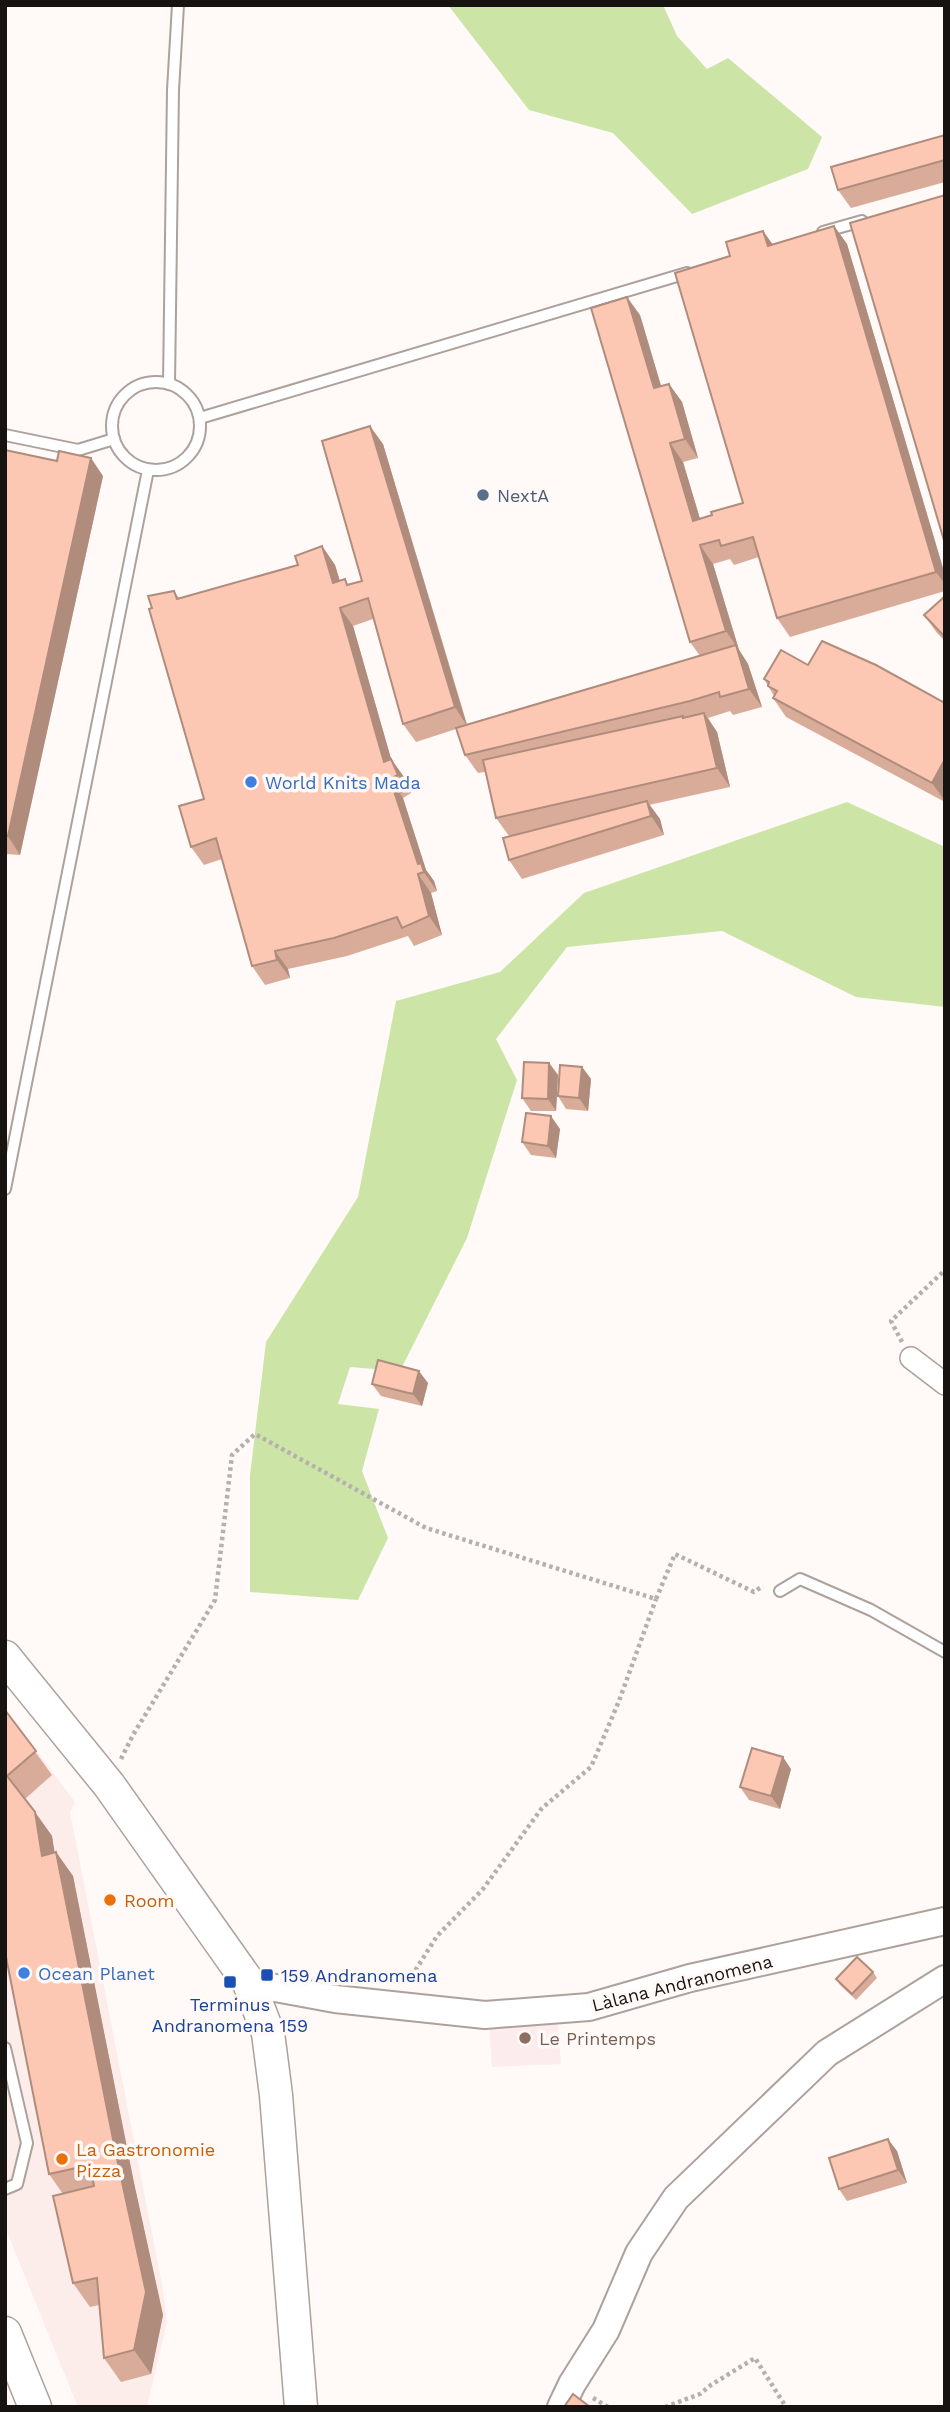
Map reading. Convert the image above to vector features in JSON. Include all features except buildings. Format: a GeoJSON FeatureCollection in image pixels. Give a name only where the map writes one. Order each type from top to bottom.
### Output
{"type":"FeatureCollection","features":[{"type":"Feature","properties":{"kind":"main road"},"geometry":{"type":"LineString","coordinates":[[5,1657],[108,1785],[249,1983],[268,2033],[276,2095],[301,2407]]}},
{"type":"Feature","properties":{"kind":"main road"},"geometry":{"type":"LineString","coordinates":[[8,2345],[35,2407]]}},
{"type":"Feature","properties":{"kind":"street"},"geometry":{"type":"LineString","coordinates":[[911,1358],[945,1384]]}},
{"type":"Feature","properties":{"kind":"street","name":"Làlana Andranomena"},"geometry":{"type":"LineString","coordinates":[[249,1983],[335,1998],[485,2015],[589,2007],[690,1978],[945,1921]]}},
{"type":"Feature","properties":{"kind":"street"},"geometry":{"type":"LineString","coordinates":[[561,2407],[572,2384],[606,2330],[639,2253],[676,2198],[827,2053],[945,1979]]}},
{"type":"Feature","properties":{"kind":"lane"},"geometry":{"type":"LineString","coordinates":[[169,384],[173,90],[178,5]]}},
{"type":"Feature","properties":{"kind":"lane"},"geometry":{"type":"LineString","coordinates":[[812,236],[878,216]]}},
{"type":"Feature","properties":{"kind":"lane"},"geometry":{"type":"LineString","coordinates":[[200,418],[692,271]]}},
{"type":"Feature","properties":{"kind":"lane"},"geometry":{"type":"LineString","coordinates":[[153,382],[169,384],[184,391],[194,403],[200,418],[201,433],[188,458],[176,466],[162,470],[148,470],[133,464],[121,454],[114,439],[112,424],[116,408],[124,395],[138,386],[153,382]]}},
{"type":"Feature","properties":{"kind":"lane"},"geometry":{"type":"LineString","coordinates":[[5,435],[78,450],[114,439]]}},
{"type":"Feature","properties":{"kind":"lane"},"geometry":{"type":"LineString","coordinates":[[5,1189],[148,470]]}},
{"type":"Feature","properties":{"kind":"lane"},"geometry":{"type":"LineString","coordinates":[[780,1591],[800,1579],[871,1610],[945,1651]]}},
{"type":"Feature","properties":{"kind":"lane"},"geometry":{"type":"LineString","coordinates":[[5,2048],[27,2143],[17,2184],[5,2189]]}},
{"type":"Feature","properties":{"kind":"path"},"geometry":{"type":"LineString","coordinates":[[911,1358],[891,1321],[945,1270]]}},
{"type":"Feature","properties":{"kind":"path"},"geometry":{"type":"LineString","coordinates":[[124,1754],[215,1600],[232,1455],[255,1434],[426,1528],[656,1600]]}},
{"type":"Feature","properties":{"kind":"path"},"geometry":{"type":"LineString","coordinates":[[391,2005],[437,1936],[484,1889],[542,1808],[591,1767],[620,1701],[675,1554],[754,1592],[772,1579],[800,1579]]}},
{"type":"Feature","properties":{"kind":"path"},"geometry":{"type":"LineString","coordinates":[[666,2407],[700,2394],[755,2358],[786,2407]]}},
{"type":"Feature","properties":{"kind":"shaded area"},"geometry":{"type":"Polygon","coordinates":[[[5,1709],[75,1802],[70,1812],[167,2322],[147,2407],[78,2407],[5,2227],[5,1709]]]}},
{"type":"Feature","properties":{"kind":"shaded area","name":"Le Printemps"},"geometry":{"type":"Polygon","coordinates":[[[488,2012],[557,2012],[561,2064],[492,2067],[488,2012]]]}},
{"type":"Feature","properties":{"kind":"green space"},"geometry":{"type":"Polygon","coordinates":[[[448,5],[663,5],[677,36],[707,69],[728,58],[822,137],[808,169],[692,214],[613,133],[529,110],[448,5]]]}},
{"type":"Feature","properties":{"kind":"green space"},"geometry":{"type":"Polygon","coordinates":[[[847,802],[945,847],[945,1007],[856,997],[722,931],[567,947],[496,1039],[517,1080],[467,1238],[400,1371],[350,1367],[338,1404],[379,1409],[362,1471],[388,1538],[358,1600],[250,1592],[250,1475],[266,1342],[358,1197],[396,1001],[500,972],[584,893],[847,802]]]}},
{"type":"Feature","properties":{"kind":"place","name":"NextA"},"geometry":{"type":"Point","coordinates":[483,495]}},
{"type":"Feature","properties":{"kind":"place","name":"World Knits Mada"},"geometry":{"type":"Point","coordinates":[251,782]}},
{"type":"Feature","properties":{"kind":"place","name":"Room"},"geometry":{"type":"Point","coordinates":[110,1900]}},
{"type":"Feature","properties":{"kind":"place","name":"Ocean Planet"},"geometry":{"type":"Point","coordinates":[24,1973]}},
{"type":"Feature","properties":{"kind":"place","name":"159 Andranomena"},"geometry":{"type":"Point","coordinates":[267,1975]}},
{"type":"Feature","properties":{"kind":"place","name":"Terminus Andranomena 159"},"geometry":{"type":"Point","coordinates":[230,1982]}},
{"type":"Feature","properties":{"kind":"place","name":"Le Printemps"},"geometry":{"type":"Point","coordinates":[525,2038]}},
{"type":"Feature","properties":{"kind":"place","name":"La Gastronomie Pizza"},"geometry":{"type":"Point","coordinates":[62,2159]}}]}
